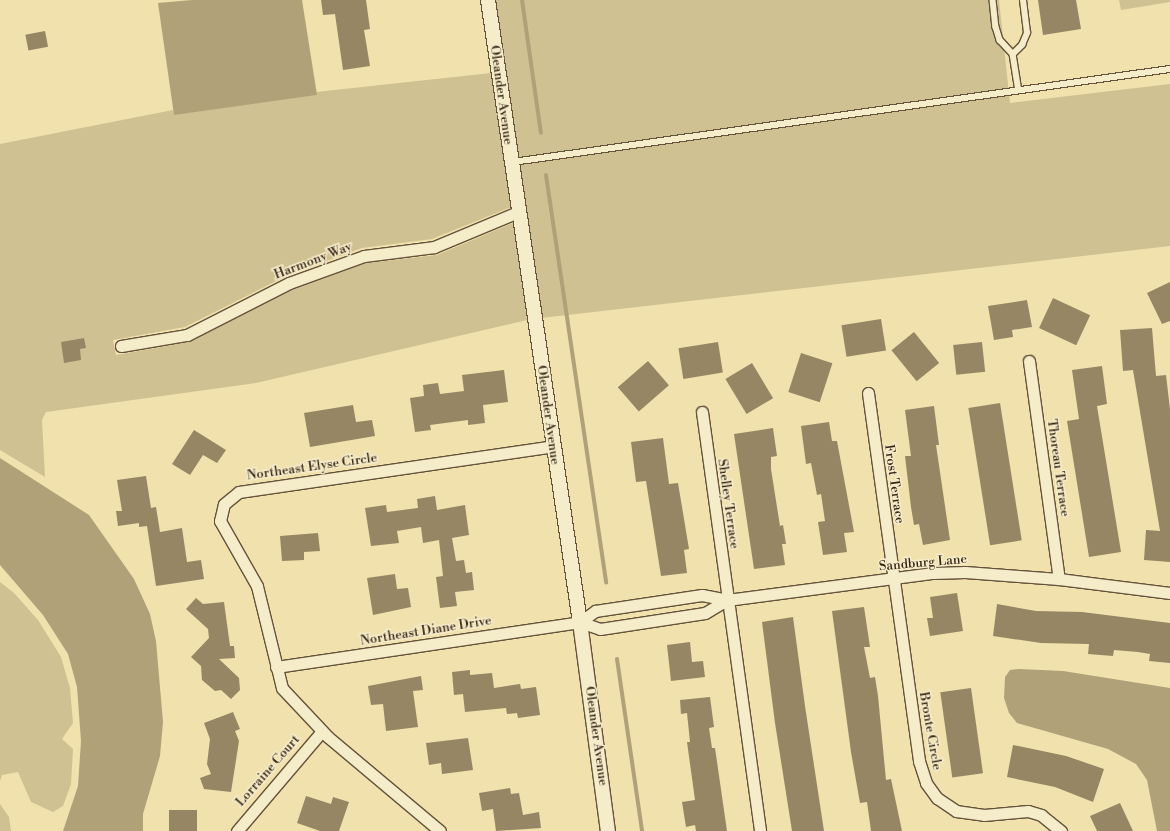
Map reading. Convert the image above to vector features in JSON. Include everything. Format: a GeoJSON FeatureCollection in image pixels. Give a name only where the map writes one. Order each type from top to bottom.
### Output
{"type":"FeatureCollection","features":[{"type":"Feature","properties":{"kind":"street","name":"Oleander Avenue"},"geometry":{"type":"LineString","coordinates":[[488,0],[518,212],[580,622],[608,831]]}},
{"type":"Feature","properties":{"kind":"street","name":"Harmony Way"},"geometry":{"type":"LineString","coordinates":[[121,346],[187,335],[289,283],[364,256],[434,247],[518,212]]}},
{"type":"Feature","properties":{"kind":"street","name":"Thoreau Terrace"},"geometry":{"type":"LineString","coordinates":[[1029,361],[1059,579]]}},
{"type":"Feature","properties":{"kind":"street","name":"Frost Terrace"},"geometry":{"type":"LineString","coordinates":[[868,393],[893,579]]}},
{"type":"Feature","properties":{"kind":"street","name":"Shelley Terrace"},"geometry":{"type":"LineString","coordinates":[[702,412],[727,600]]}},
{"type":"Feature","properties":{"kind":"street","name":"Northeast Elyse Circle"},"geometry":{"type":"LineString","coordinates":[[440,831],[322,731],[282,688],[257,586],[220,521],[224,504],[239,492],[553,446]]}},
{"type":"Feature","properties":{"kind":"street","name":"Sandburg Lane"},"geometry":{"type":"LineString","coordinates":[[580,622],[595,611],[702,595],[727,600],[893,579],[965,572],[1059,579],[1170,593]]}},
{"type":"Feature","properties":{"kind":"street","name":"Bronte Circle"},"geometry":{"type":"LineString","coordinates":[[893,579],[919,761],[930,790],[956,811],[984,815],[1028,811],[1041,815],[1061,831]]}},
{"type":"Feature","properties":{"kind":"street","name":"Sandburg Lane"},"geometry":{"type":"LineString","coordinates":[[580,622],[600,629],[705,613],[727,600]]}},
{"type":"Feature","properties":{"kind":"street"},"geometry":{"type":"LineString","coordinates":[[727,600],[760,831]]}},
{"type":"Feature","properties":{"kind":"street","name":"Northeast Diane Drive"},"geometry":{"type":"LineString","coordinates":[[276,667],[580,622]]}},
{"type":"Feature","properties":{"kind":"street","name":"Lorraine Court"},"geometry":{"type":"LineString","coordinates":[[237,831],[322,731]]}},
{"type":"Feature","properties":{"kind":"lane"},"geometry":{"type":"LineString","coordinates":[[993,0],[1000,40],[1013,54],[1019,90]]}},
{"type":"Feature","properties":{"kind":"lane"},"geometry":{"type":"LineString","coordinates":[[1013,54],[1022,45],[1027,33],[1023,0]]}},
{"type":"Feature","properties":{"kind":"lane"},"geometry":{"type":"LineString","coordinates":[[511,162],[1170,69]]}},
{"type":"Feature","properties":{"kind":"shaded area"},"geometry":{"type":"Polygon","coordinates":[[[192,0],[302,0],[317,95],[174,115],[158,3],[192,0]]]}},
{"type":"Feature","properties":{"kind":"shaded area"},"geometry":{"type":"Polygon","coordinates":[[[495,0],[999,0],[1010,103],[1170,84],[1170,246],[541,318],[495,0]]]}},
{"type":"Feature","properties":{"kind":"shaded area"},"geometry":{"type":"Polygon","coordinates":[[[1119,0],[1170,0],[1170,2],[1121,10],[1119,0]]]}},
{"type":"Feature","properties":{"kind":"shaded area"},"geometry":{"type":"Polygon","coordinates":[[[491,73],[511,207],[432,239],[362,248],[286,276],[185,327],[113,340],[116,355],[189,342],[291,290],[366,263],[437,255],[513,223],[527,320],[256,383],[46,412],[42,420],[45,477],[0,450],[0,144],[173,110],[174,114],[316,95],[316,92],[491,73]]]}},
{"type":"Feature","properties":{"kind":"shaded area"},"geometry":{"type":"Polygon","coordinates":[[[0,458],[89,515],[134,579],[150,614],[156,641],[163,722],[160,756],[143,814],[143,831],[63,831],[78,786],[81,741],[77,687],[68,654],[43,615],[0,565],[0,458]]]}},
{"type":"Feature","properties":{"kind":"shaded area"},"geometry":{"type":"Polygon","coordinates":[[[0,582],[14,593],[38,620],[61,657],[70,688],[73,723],[62,739],[73,749],[71,784],[63,806],[53,812],[31,802],[18,772],[2,775],[0,781],[0,582]]]}},
{"type":"Feature","properties":{"kind":"shaded area"},"geometry":{"type":"Polygon","coordinates":[[[1010,670],[1063,671],[1170,688],[1170,831],[1157,831],[1147,780],[1136,764],[1108,749],[1017,723],[1009,713],[1004,698],[1005,677],[1010,670]]]}},
{"type":"Feature","properties":{"kind":"shaded area"},"geometry":{"type":"Polygon","coordinates":[[[0,804],[9,817],[11,831],[0,831],[0,804]]]}},
{"type":"Feature","properties":{"kind":"building"},"geometry":{"type":"Polygon","coordinates":[[[321,0],[366,0],[370,29],[364,30],[370,66],[343,70],[335,14],[323,15],[321,0]]]}},
{"type":"Feature","properties":{"kind":"building"},"geometry":{"type":"Polygon","coordinates":[[[1038,0],[1076,0],[1081,29],[1043,35],[1038,0]]]}},
{"type":"Feature","properties":{"kind":"building"},"geometry":{"type":"Polygon","coordinates":[[[45,31],[48,47],[28,51],[25,35],[45,31]]]}},
{"type":"Feature","properties":{"kind":"building"},"geometry":{"type":"Polygon","coordinates":[[[1170,282],[1170,321],[1162,324],[1147,293],[1170,282]]]}},
{"type":"Feature","properties":{"kind":"building"},"geometry":{"type":"Polygon","coordinates":[[[1053,298],[1090,315],[1076,345],[1039,328],[1053,298]]]}},
{"type":"Feature","properties":{"kind":"building"},"geometry":{"type":"Polygon","coordinates":[[[1027,300],[1032,327],[1012,330],[1013,337],[994,340],[988,306],[1027,300]]]}},
{"type":"Feature","properties":{"kind":"building"},"geometry":{"type":"Polygon","coordinates":[[[881,319],[886,351],[846,357],[841,325],[881,319]]]}},
{"type":"Feature","properties":{"kind":"building"},"geometry":{"type":"Polygon","coordinates":[[[1152,328],[1156,376],[1166,375],[1170,409],[1170,562],[1144,560],[1146,530],[1160,531],[1133,370],[1123,371],[1120,330],[1152,328]]]}},
{"type":"Feature","properties":{"kind":"building"},"geometry":{"type":"Polygon","coordinates":[[[914,332],[939,363],[917,381],[891,350],[914,332]]]}},
{"type":"Feature","properties":{"kind":"building"},"geometry":{"type":"Polygon","coordinates":[[[84,338],[86,348],[80,349],[81,360],[64,363],[61,342],[84,338]]]}},
{"type":"Feature","properties":{"kind":"building"},"geometry":{"type":"Polygon","coordinates":[[[718,342],[723,373],[683,379],[678,348],[718,342]]]}},
{"type":"Feature","properties":{"kind":"building"},"geometry":{"type":"Polygon","coordinates":[[[982,342],[985,372],[956,375],[953,345],[982,342]]]}},
{"type":"Feature","properties":{"kind":"building"},"geometry":{"type":"Polygon","coordinates":[[[801,353],[832,363],[820,402],[788,392],[801,353]]]}},
{"type":"Feature","properties":{"kind":"building"},"geometry":{"type":"Polygon","coordinates":[[[648,361],[669,385],[639,411],[618,387],[648,361]]]}},
{"type":"Feature","properties":{"kind":"building"},"geometry":{"type":"Polygon","coordinates":[[[752,363],[773,398],[747,414],[725,379],[752,363]]]}},
{"type":"Feature","properties":{"kind":"building"},"geometry":{"type":"Polygon","coordinates":[[[1102,366],[1107,404],[1097,406],[1121,552],[1089,557],[1067,421],[1079,419],[1072,370],[1102,366]]]}},
{"type":"Feature","properties":{"kind":"building"},"geometry":{"type":"Polygon","coordinates":[[[504,370],[508,402],[483,405],[485,423],[468,425],[468,420],[430,425],[431,430],[415,432],[410,398],[424,396],[423,385],[438,383],[440,394],[464,391],[462,375],[504,370]]]}},
{"type":"Feature","properties":{"kind":"building"},"geometry":{"type":"Polygon","coordinates":[[[1000,403],[1022,540],[990,545],[968,408],[1000,403]]]}},
{"type":"Feature","properties":{"kind":"building"},"geometry":{"type":"Polygon","coordinates":[[[353,405],[356,422],[372,420],[375,436],[310,447],[304,413],[353,405]]]}},
{"type":"Feature","properties":{"kind":"building"},"geometry":{"type":"Polygon","coordinates":[[[934,406],[939,445],[936,445],[950,540],[923,545],[919,524],[914,525],[911,507],[905,456],[911,456],[905,410],[934,406]]]}},
{"type":"Feature","properties":{"kind":"building"},"geometry":{"type":"Polygon","coordinates":[[[829,422],[832,441],[837,441],[854,532],[844,533],[847,552],[823,555],[818,522],[825,521],[821,494],[817,495],[811,463],[806,464],[801,426],[829,422]]]}},
{"type":"Feature","properties":{"kind":"building"},"geometry":{"type":"Polygon","coordinates":[[[773,428],[777,456],[771,457],[771,469],[780,526],[783,525],[786,544],[782,544],[785,565],[754,569],[734,434],[773,428]]]}},
{"type":"Feature","properties":{"kind":"building"},"geometry":{"type":"Polygon","coordinates":[[[194,430],[226,450],[217,463],[203,455],[190,475],[172,464],[194,430]]]}},
{"type":"Feature","properties":{"kind":"building"},"geometry":{"type":"Polygon","coordinates":[[[663,438],[669,484],[678,483],[689,549],[684,550],[687,573],[661,576],[646,481],[636,482],[631,442],[663,438]]]}},
{"type":"Feature","properties":{"kind":"building"},"geometry":{"type":"Polygon","coordinates":[[[146,476],[151,508],[156,507],[160,532],[182,528],[187,562],[201,560],[204,579],[156,586],[147,526],[139,527],[139,523],[118,526],[116,511],[122,511],[117,480],[146,476]]]}},
{"type":"Feature","properties":{"kind":"building"},"geometry":{"type":"Polygon","coordinates":[[[435,496],[437,510],[465,505],[469,535],[452,538],[456,561],[464,560],[466,573],[472,572],[474,590],[455,592],[457,606],[440,608],[436,577],[443,576],[439,540],[423,543],[421,527],[397,531],[399,543],[371,546],[365,508],[386,505],[387,512],[418,508],[417,499],[435,496]]]}},
{"type":"Feature","properties":{"kind":"building"},"geometry":{"type":"Polygon","coordinates":[[[318,533],[320,551],[304,552],[304,560],[282,561],[280,536],[318,533]]]}},
{"type":"Feature","properties":{"kind":"building"},"geometry":{"type":"Polygon","coordinates":[[[395,574],[397,589],[408,588],[411,607],[373,615],[367,578],[395,574]]]}},
{"type":"Feature","properties":{"kind":"building"},"geometry":{"type":"Polygon","coordinates":[[[957,593],[963,631],[930,636],[927,618],[933,618],[930,597],[957,593]]]}},
{"type":"Feature","properties":{"kind":"building"},"geometry":{"type":"Polygon","coordinates":[[[196,598],[203,604],[224,602],[230,646],[234,646],[235,658],[219,659],[239,678],[240,690],[231,699],[221,690],[215,691],[202,680],[201,666],[191,657],[209,638],[208,629],[186,609],[196,598]]]}},
{"type":"Feature","properties":{"kind":"building"},"geometry":{"type":"Polygon","coordinates":[[[997,604],[1036,611],[1082,612],[1170,623],[1170,663],[1149,661],[1150,654],[1138,652],[1114,650],[1113,656],[1088,654],[1089,644],[1041,643],[993,636],[997,604]]]}},
{"type":"Feature","properties":{"kind":"building"},"geometry":{"type":"Polygon","coordinates":[[[864,607],[870,647],[864,647],[870,678],[875,677],[886,780],[891,779],[902,831],[871,831],[867,802],[860,803],[851,752],[832,611],[864,607]]]}},
{"type":"Feature","properties":{"kind":"building"},"geometry":{"type":"Polygon","coordinates":[[[793,617],[824,831],[792,831],[775,723],[762,622],[793,617]]]}},
{"type":"Feature","properties":{"kind":"building"},"geometry":{"type":"Polygon","coordinates":[[[690,642],[692,662],[703,661],[705,677],[671,681],[667,645],[690,642]]]}},
{"type":"Feature","properties":{"kind":"building"},"geometry":{"type":"Polygon","coordinates":[[[470,670],[470,675],[492,673],[494,688],[520,684],[521,689],[536,687],[540,715],[518,718],[517,713],[507,714],[506,708],[465,712],[463,694],[454,695],[452,672],[470,670]]]}},
{"type":"Feature","properties":{"kind":"building"},"geometry":{"type":"Polygon","coordinates":[[[421,676],[423,690],[413,691],[418,727],[386,731],[383,704],[371,705],[368,686],[421,676]]]}},
{"type":"Feature","properties":{"kind":"building"},"geometry":{"type":"Polygon","coordinates":[[[971,688],[983,773],[952,777],[940,692],[971,688]]]}},
{"type":"Feature","properties":{"kind":"building"},"geometry":{"type":"Polygon","coordinates":[[[710,697],[714,727],[709,728],[712,748],[715,748],[727,831],[696,831],[695,825],[686,827],[682,802],[695,800],[687,742],[690,742],[687,713],[681,714],[680,700],[710,697]]]}},
{"type":"Feature","properties":{"kind":"building"},"geometry":{"type":"Polygon","coordinates":[[[233,712],[240,729],[235,731],[239,741],[231,792],[204,789],[200,778],[211,774],[207,764],[210,739],[204,723],[233,712]]]}},
{"type":"Feature","properties":{"kind":"building"},"geometry":{"type":"Polygon","coordinates":[[[468,738],[473,770],[442,774],[441,763],[429,765],[426,743],[468,738]]]}},
{"type":"Feature","properties":{"kind":"building"},"geometry":{"type":"Polygon","coordinates":[[[1013,745],[1066,756],[1104,769],[1093,802],[1055,787],[1007,777],[1013,745]]]}},
{"type":"Feature","properties":{"kind":"building"},"geometry":{"type":"Polygon","coordinates":[[[510,788],[511,794],[519,793],[523,815],[539,812],[541,828],[496,831],[493,809],[482,811],[479,793],[510,788]]]}},
{"type":"Feature","properties":{"kind":"building"},"geometry":{"type":"Polygon","coordinates":[[[306,796],[331,804],[333,797],[349,802],[339,831],[320,831],[297,823],[306,796]]]}},
{"type":"Feature","properties":{"kind":"building"},"geometry":{"type":"Polygon","coordinates":[[[1120,803],[1133,831],[1097,831],[1090,816],[1120,803]]]}},
{"type":"Feature","properties":{"kind":"building"},"geometry":{"type":"Polygon","coordinates":[[[169,810],[197,810],[197,831],[169,831],[169,810]]]}},
{"type":"Feature","properties":{"kind":"waterway"},"geometry":{"type":"LineString","coordinates":[[522,0],[541,133]]}},
{"type":"Feature","properties":{"kind":"waterway"},"geometry":{"type":"LineString","coordinates":[[546,175],[606,583]]}},
{"type":"Feature","properties":{"kind":"waterway"},"geometry":{"type":"LineString","coordinates":[[617,659],[642,831]]}}]}
